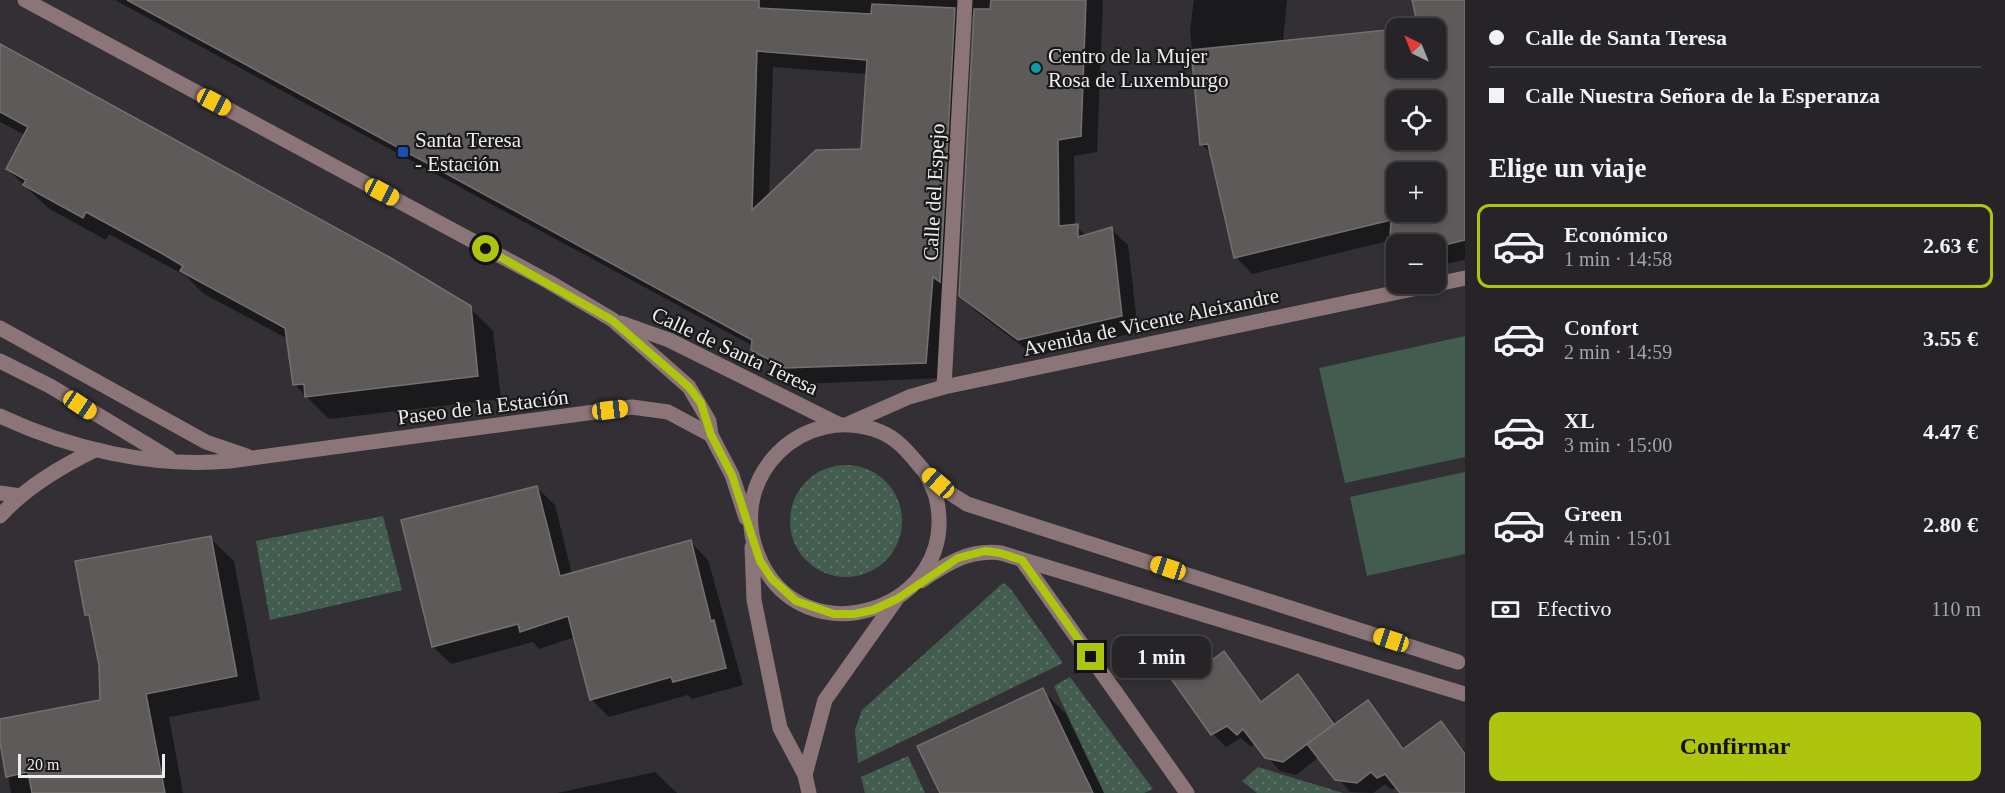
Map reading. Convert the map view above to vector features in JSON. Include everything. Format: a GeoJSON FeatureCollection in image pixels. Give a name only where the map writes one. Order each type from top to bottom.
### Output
{"type":"FeatureCollection","features":[{"type":"Feature","properties":{"kind":"street","name":"Calle de Santa Teresa"},"geometry":{"type":"LineString","coordinates":[[26,0],[549,282],[612,320],[689,387],[701,403],[711,435],[732,475],[750,532]]}},
{"type":"Feature","properties":{"kind":"street","name":"Calle del Espejo"},"geometry":{"type":"LineString","coordinates":[[944,387],[965,0]]}},
{"type":"Feature","properties":{"kind":"street","name":"Avenida de Vicente Aleixandre"},"geometry":{"type":"LineString","coordinates":[[844,424],[909,397],[944,387],[1465,278]]}},
{"type":"Feature","properties":{"kind":"street","name":"Calle de Santa Teresa"},"geometry":{"type":"LineString","coordinates":[[612,320],[669,340],[844,424]]}},
{"type":"Feature","properties":{"kind":"street","name":"Paseo de la Estación"},"geometry":{"type":"LineString","coordinates":[[0,328],[206,442],[255,458]]}},
{"type":"Feature","properties":{"kind":"street","name":"Paseo de la Estación"},"geometry":{"type":"LineString","coordinates":[[0,361],[50,386],[176,462]]}},
{"type":"Feature","properties":{"kind":"street","name":"Paseo de la Estación"},"geometry":{"type":"LineString","coordinates":[[0,417],[25,428],[95,450],[176,462],[209,463],[632,407],[668,412],[711,435]]}},
{"type":"Feature","properties":{"kind":"street"},"geometry":{"type":"LineString","coordinates":[[809,793],[805,776],[780,728],[754,600],[750,532],[757,483],[767,465],[787,445],[807,432],[844,424],[882,432],[905,447],[925,472],[951,494],[968,504],[1458,662]]}},
{"type":"Feature","properties":{"kind":"street"},"geometry":{"type":"LineString","coordinates":[[0,516],[20,496],[64,466],[95,450]]}},
{"type":"Feature","properties":{"kind":"street"},"geometry":{"type":"LineString","coordinates":[[916,584],[929,563],[935,545],[938,521],[936,496],[925,472]]}},
{"type":"Feature","properties":{"kind":"street"},"geometry":{"type":"LineString","coordinates":[[0,493],[20,496]]}},
{"type":"Feature","properties":{"kind":"street"},"geometry":{"type":"LineString","coordinates":[[750,532],[772,579],[796,601],[834,614],[854,614],[873,610],[897,599],[916,584],[958,558],[974,552],[1000,553],[1465,694]]}},
{"type":"Feature","properties":{"kind":"street"},"geometry":{"type":"LineString","coordinates":[[1022,560],[1187,793]]}},
{"type":"Feature","properties":{"kind":"street"},"geometry":{"type":"LineString","coordinates":[[805,776],[825,700],[897,599]]}},
{"type":"Feature","properties":{"kind":"green space"},"geometry":{"type":"Polygon","coordinates":[[[1465,336],[1465,457],[1345,483],[1319,368],[1465,336]]]}},
{"type":"Feature","properties":{"kind":"green space"},"geometry":{"type":"Polygon","coordinates":[[[846,465],[868,469],[886,481],[898,499],[902,521],[898,543],[886,561],[868,573],[846,577],[824,573],[806,561],[794,543],[790,521],[794,499],[806,481],[824,469],[846,465]]]}},
{"type":"Feature","properties":{"kind":"green space"},"geometry":{"type":"Polygon","coordinates":[[[1465,472],[1465,554],[1367,576],[1350,497],[1465,472]]]}},
{"type":"Feature","properties":{"kind":"green space"},"geometry":{"type":"Polygon","coordinates":[[[383,516],[402,590],[270,620],[256,541],[383,516]]]}},
{"type":"Feature","properties":{"kind":"green space"},"geometry":{"type":"Polygon","coordinates":[[[1003,583],[1010,588],[1063,663],[858,763],[855,730],[862,710],[1003,583]]]}},
{"type":"Feature","properties":{"kind":"green space"},"geometry":{"type":"Polygon","coordinates":[[[1070,677],[1153,789],[1144,793],[1104,793],[1054,686],[1070,677]]]}},
{"type":"Feature","properties":{"kind":"green space"},"geometry":{"type":"Polygon","coordinates":[[[908,756],[925,793],[865,793],[861,777],[908,756]]]}},
{"type":"Feature","properties":{"kind":"green space"},"geometry":{"type":"Polygon","coordinates":[[[1258,767],[1343,793],[1257,793],[1242,781],[1258,767]]]}},
{"type":"Feature","properties":{"kind":"building"},"geometry":{"type":"Polygon","coordinates":[[[127,0],[759,0],[759,8],[871,14],[872,4],[955,8],[940,282],[933,277],[926,363],[785,368],[751,350],[752,340],[127,0]],[[757,51],[752,210],[816,150],[861,149],[867,60],[757,51]]]}},
{"type":"Feature","properties":{"kind":"building"},"geometry":{"type":"Polygon","coordinates":[[[991,0],[1086,0],[1081,136],[1058,140],[1059,226],[1078,224],[1078,237],[1112,227],[1122,316],[1018,340],[959,296],[974,9],[990,9],[991,0]]]}},
{"type":"Feature","properties":{"kind":"building"},"geometry":{"type":"Polygon","coordinates":[[[1412,0],[1465,0],[1465,240],[1446,245],[1446,234],[1390,234],[1391,222],[1446,222],[1446,162],[1386,162],[1386,221],[1234,258],[1208,144],[1200,145],[1191,50],[1386,30],[1386,78],[1446,78],[1446,18],[1416,18],[1412,0]]]}},
{"type":"Feature","properties":{"kind":"building"},"geometry":{"type":"Polygon","coordinates":[[[0,44],[391,258],[471,306],[478,376],[305,397],[304,384],[293,385],[285,328],[180,271],[183,266],[163,254],[86,212],[83,218],[23,185],[26,180],[6,169],[28,127],[0,112],[0,44]]]}},
{"type":"Feature","properties":{"kind":"building"},"geometry":{"type":"Polygon","coordinates":[[[537,486],[560,576],[691,540],[711,621],[714,620],[726,668],[673,682],[671,677],[590,700],[568,616],[520,632],[518,624],[432,647],[401,520],[537,486]]]}},
{"type":"Feature","properties":{"kind":"building"},"geometry":{"type":"Polygon","coordinates":[[[211,536],[237,676],[146,694],[165,793],[32,793],[28,772],[6,777],[0,742],[0,719],[100,700],[99,665],[89,615],[85,615],[75,561],[211,536]]]}},
{"type":"Feature","properties":{"kind":"building"},"geometry":{"type":"Polygon","coordinates":[[[1202,646],[1212,660],[1224,651],[1261,702],[1298,674],[1334,724],[1283,762],[1265,758],[1243,729],[1237,735],[1227,726],[1211,735],[1167,673],[1202,646]]]}},
{"type":"Feature","properties":{"kind":"building"},"geometry":{"type":"Polygon","coordinates":[[[1043,688],[1093,793],[940,793],[917,746],[1043,688]]]}},
{"type":"Feature","properties":{"kind":"building"},"geometry":{"type":"Polygon","coordinates":[[[1368,700],[1403,749],[1441,721],[1465,754],[1465,793],[1400,793],[1385,774],[1377,778],[1371,772],[1357,783],[1335,780],[1307,744],[1368,700]]]}},
{"type":"Feature","properties":{"kind":"place","name":"Centro de la Mujer Rosa de Luxemburgo"},"geometry":{"type":"Point","coordinates":[1036,68]}},
{"type":"Feature","properties":{"kind":"place","name":"Santa Teresa - Estación"},"geometry":{"type":"Point","coordinates":[403,152]}},
{"type":"Feature","properties":{"kind":"route"},"geometry":{"type":"LineString","coordinates":[[486,249],[549,282],[612,320],[689,387],[701,403],[709,421],[711,435],[732,475],[760,561],[772,579],[796,601],[834,614],[854,614],[873,610],[897,599],[916,584],[958,558],[974,552],[1000,553],[1022,560],[1091,657]]}}]}
